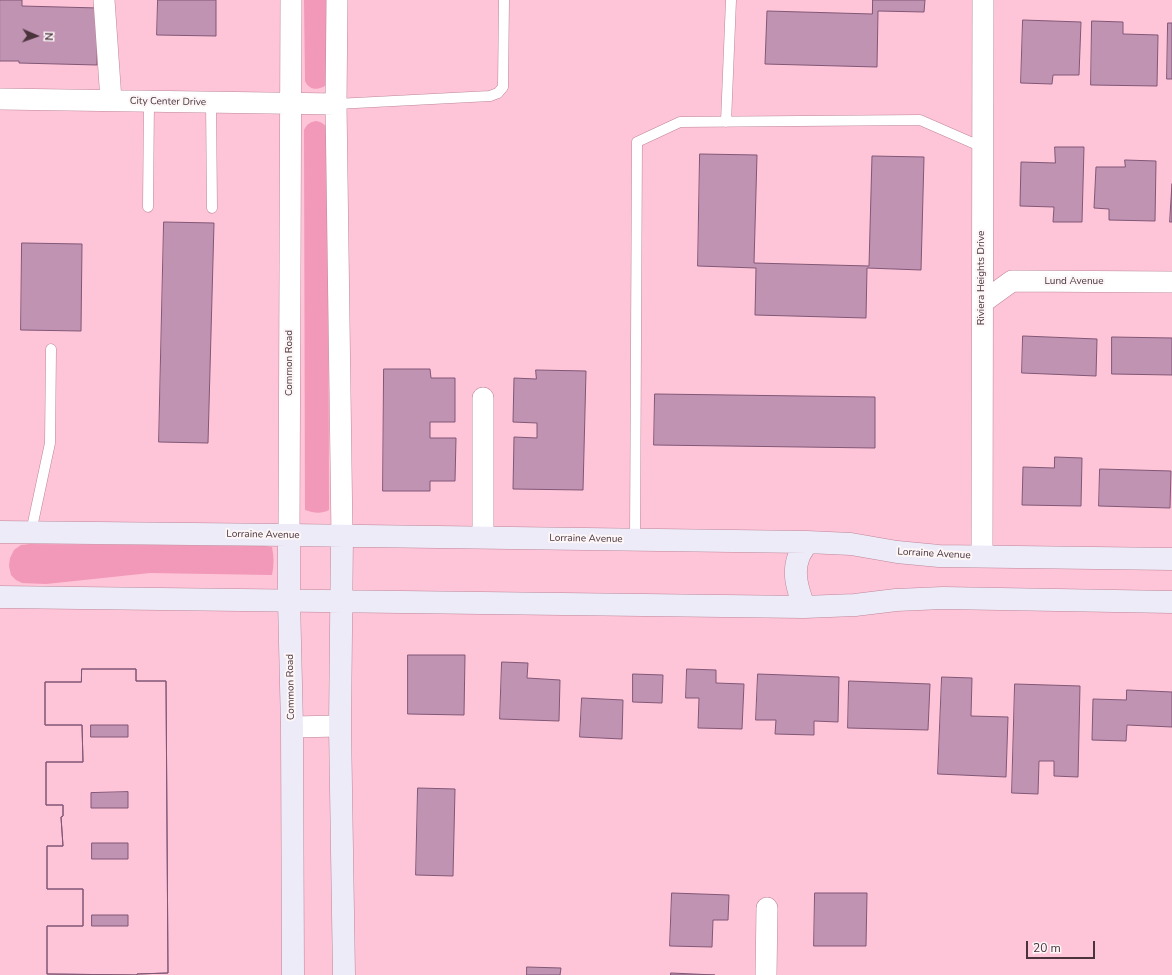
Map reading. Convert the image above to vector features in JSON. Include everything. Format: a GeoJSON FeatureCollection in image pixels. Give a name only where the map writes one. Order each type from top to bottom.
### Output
{"type":"FeatureCollection","features":[{"type":"Feature","properties":{"kind":"street"},"geometry":{"type":"LineString","coordinates":[[104,0],[111,100]]}},
{"type":"Feature","properties":{"kind":"street","name":"Common Road"},"geometry":{"type":"LineString","coordinates":[[291,0],[289,600],[292,727],[293,975]]}},
{"type":"Feature","properties":{"kind":"street"},"geometry":{"type":"LineString","coordinates":[[337,0],[336,104],[342,536],[340,726],[344,975]]}},
{"type":"Feature","properties":{"kind":"street","name":"Riviera Heights Drive"},"geometry":{"type":"LineString","coordinates":[[982,556],[983,0]]}},
{"type":"Feature","properties":{"kind":"street","name":"City Center Drive"},"geometry":{"type":"LineString","coordinates":[[0,99],[336,104]]}},
{"type":"Feature","properties":{"kind":"street","name":"Lund Avenue"},"geometry":{"type":"LineString","coordinates":[[983,302],[1012,281],[1172,282]]}},
{"type":"Feature","properties":{"kind":"street"},"geometry":{"type":"LineString","coordinates":[[483,398],[483,537]]}},
{"type":"Feature","properties":{"kind":"street","name":"Lorraine Avenue"},"geometry":{"type":"LineString","coordinates":[[0,532],[807,542],[851,544],[918,555],[939,556],[1172,559]]}},
{"type":"Feature","properties":{"kind":"street"},"geometry":{"type":"LineString","coordinates":[[804,607],[796,580],[796,568],[799,556],[807,542]]}},
{"type":"Feature","properties":{"kind":"street"},"geometry":{"type":"LineString","coordinates":[[0,597],[342,600],[804,607],[943,598],[1172,602]]}},
{"type":"Feature","properties":{"kind":"street","name":"Common Road"},"geometry":{"type":"LineString","coordinates":[[292,727],[340,726]]}},
{"type":"Feature","properties":{"kind":"street"},"geometry":{"type":"LineString","coordinates":[[766,975],[767,908]]}},
{"type":"Feature","properties":{"kind":"lane"},"geometry":{"type":"LineString","coordinates":[[336,104],[490,96],[498,93],[503,87],[504,0]]}},
{"type":"Feature","properties":{"kind":"lane"},"geometry":{"type":"LineString","coordinates":[[726,122],[731,0]]}},
{"type":"Feature","properties":{"kind":"lane"},"geometry":{"type":"LineString","coordinates":[[148,207],[149,101]]}},
{"type":"Feature","properties":{"kind":"lane"},"geometry":{"type":"LineString","coordinates":[[212,102],[212,208]]}},
{"type":"Feature","properties":{"kind":"lane"},"geometry":{"type":"LineString","coordinates":[[635,540],[638,142],[680,122],[920,120],[982,147]]}},
{"type":"Feature","properties":{"kind":"lane"},"geometry":{"type":"LineString","coordinates":[[32,532],[50,443],[51,350]]}},
{"type":"Feature","properties":{"kind":"shaded area"},"geometry":{"type":"Polygon","coordinates":[[[304,0],[328,0],[326,85],[317,89],[311,88],[305,81],[304,0]]]}},
{"type":"Feature","properties":{"kind":"shaded area"},"geometry":{"type":"Polygon","coordinates":[[[316,121],[326,126],[328,130],[329,510],[317,513],[305,510],[304,130],[306,126],[316,121]]]}},
{"type":"Feature","properties":{"kind":"shaded area"},"geometry":{"type":"Polygon","coordinates":[[[21,545],[265,546],[272,547],[273,568],[272,575],[150,573],[46,584],[22,583],[11,575],[9,566],[10,558],[14,550],[21,545]]]}},
{"type":"Feature","properties":{"kind":"building"},"geometry":{"type":"Polygon","coordinates":[[[0,0],[22,0],[22,6],[98,8],[97,65],[19,63],[19,61],[0,61],[0,0]]]}},
{"type":"Feature","properties":{"kind":"building"},"geometry":{"type":"Polygon","coordinates":[[[158,0],[216,0],[216,36],[157,35],[158,0]]]}},
{"type":"Feature","properties":{"kind":"building"},"geometry":{"type":"Polygon","coordinates":[[[873,0],[925,0],[924,12],[878,11],[877,67],[765,64],[767,11],[872,14],[873,0]]]}},
{"type":"Feature","properties":{"kind":"building"},"geometry":{"type":"Polygon","coordinates":[[[1023,20],[1081,22],[1079,75],[1053,75],[1052,84],[1021,83],[1023,20]]]}},
{"type":"Feature","properties":{"kind":"building"},"geometry":{"type":"Polygon","coordinates":[[[1092,21],[1123,22],[1123,34],[1158,35],[1157,86],[1091,85],[1092,21]]]}},
{"type":"Feature","properties":{"kind":"building"},"geometry":{"type":"Polygon","coordinates":[[[1168,23],[1172,23],[1172,79],[1167,79],[1168,23]]]}},
{"type":"Feature","properties":{"kind":"building"},"geometry":{"type":"Polygon","coordinates":[[[1055,147],[1084,147],[1082,222],[1053,222],[1054,207],[1020,206],[1021,162],[1055,163],[1055,147]]]}},
{"type":"Feature","properties":{"kind":"building"},"geometry":{"type":"Polygon","coordinates":[[[700,154],[757,155],[754,263],[869,266],[872,156],[924,157],[921,270],[867,268],[866,318],[755,315],[756,268],[698,266],[700,154]]]}},
{"type":"Feature","properties":{"kind":"building"},"geometry":{"type":"Polygon","coordinates":[[[1125,160],[1156,161],[1155,221],[1109,220],[1109,209],[1094,208],[1096,167],[1125,167],[1125,160]]]}},
{"type":"Feature","properties":{"kind":"building"},"geometry":{"type":"Polygon","coordinates":[[[1172,184],[1172,222],[1170,222],[1172,184]]]}},
{"type":"Feature","properties":{"kind":"building"},"geometry":{"type":"Polygon","coordinates":[[[164,222],[214,223],[208,443],[159,442],[164,222]]]}},
{"type":"Feature","properties":{"kind":"building"},"geometry":{"type":"Polygon","coordinates":[[[22,243],[82,244],[81,331],[21,330],[22,243]]]}},
{"type":"Feature","properties":{"kind":"building"},"geometry":{"type":"Polygon","coordinates":[[[1023,336],[1097,339],[1096,376],[1022,373],[1023,336]]]}},
{"type":"Feature","properties":{"kind":"building"},"geometry":{"type":"Polygon","coordinates":[[[1112,337],[1172,338],[1172,375],[1112,374],[1112,337]]]}},
{"type":"Feature","properties":{"kind":"building"},"geometry":{"type":"Polygon","coordinates":[[[384,369],[430,369],[431,378],[455,378],[455,422],[430,422],[430,438],[456,438],[455,481],[430,481],[430,491],[383,491],[384,369]]]}},
{"type":"Feature","properties":{"kind":"building"},"geometry":{"type":"Polygon","coordinates":[[[536,370],[586,371],[583,490],[513,489],[514,437],[537,438],[537,423],[513,422],[514,378],[536,379],[536,370]]]}},
{"type":"Feature","properties":{"kind":"building"},"geometry":{"type":"Polygon","coordinates":[[[655,394],[875,397],[875,448],[654,445],[655,394]]]}},
{"type":"Feature","properties":{"kind":"building"},"geometry":{"type":"Polygon","coordinates":[[[1055,457],[1082,458],[1081,506],[1022,505],[1023,467],[1054,468],[1055,457]]]}},
{"type":"Feature","properties":{"kind":"building"},"geometry":{"type":"Polygon","coordinates":[[[1100,469],[1171,471],[1170,508],[1099,506],[1100,469]]]}},
{"type":"Feature","properties":{"kind":"building"},"geometry":{"type":"Polygon","coordinates":[[[408,655],[465,655],[464,715],[408,714],[408,655]]]}},
{"type":"Feature","properties":{"kind":"building"},"geometry":{"type":"Polygon","coordinates":[[[502,662],[528,663],[527,678],[560,680],[559,721],[500,719],[502,662]]]}},
{"type":"Feature","properties":{"kind":"building"},"geometry":{"type":"Polygon","coordinates":[[[82,669],[136,669],[136,681],[166,681],[168,973],[137,975],[47,974],[47,926],[83,926],[83,889],[47,889],[47,846],[63,846],[61,817],[63,816],[63,805],[46,805],[46,762],[83,762],[82,725],[45,725],[45,682],[81,682],[82,669]],[[91,725],[91,737],[128,737],[128,725],[91,725]],[[128,792],[91,793],[91,808],[128,808],[128,792]],[[92,843],[92,859],[128,859],[128,843],[92,843]],[[92,915],[92,926],[128,926],[128,915],[92,915]]]}},
{"type":"Feature","properties":{"kind":"building"},"geometry":{"type":"Polygon","coordinates":[[[82,669],[136,669],[136,681],[166,681],[168,973],[137,975],[47,974],[47,926],[83,926],[83,889],[47,889],[47,846],[63,846],[61,817],[63,816],[63,805],[46,805],[46,762],[83,762],[82,725],[45,725],[45,682],[81,682],[82,669]]]}},
{"type":"Feature","properties":{"kind":"building"},"geometry":{"type":"Polygon","coordinates":[[[687,669],[716,670],[716,683],[744,684],[742,729],[698,728],[699,698],[686,698],[687,669]]]}},
{"type":"Feature","properties":{"kind":"building"},"geometry":{"type":"Polygon","coordinates":[[[633,674],[663,675],[662,703],[633,702],[633,674]]]}},
{"type":"Feature","properties":{"kind":"building"},"geometry":{"type":"Polygon","coordinates":[[[758,674],[839,677],[838,722],[814,721],[814,735],[775,734],[776,720],[756,720],[758,674]]]}},
{"type":"Feature","properties":{"kind":"building"},"geometry":{"type":"Polygon","coordinates":[[[942,677],[972,678],[971,716],[1008,717],[1006,777],[938,774],[942,677]]]}},
{"type":"Feature","properties":{"kind":"building"},"geometry":{"type":"Polygon","coordinates":[[[849,681],[930,684],[928,730],[848,728],[849,681]]]}},
{"type":"Feature","properties":{"kind":"building"},"geometry":{"type":"Polygon","coordinates":[[[1015,684],[1080,686],[1078,777],[1054,776],[1054,761],[1039,761],[1038,794],[1012,793],[1015,684]]]}},
{"type":"Feature","properties":{"kind":"building"},"geometry":{"type":"Polygon","coordinates":[[[1127,690],[1172,692],[1172,727],[1127,725],[1126,741],[1092,740],[1093,699],[1126,700],[1127,690]]]}},
{"type":"Feature","properties":{"kind":"building"},"geometry":{"type":"Polygon","coordinates":[[[582,698],[623,700],[622,739],[580,737],[582,698]]]}},
{"type":"Feature","properties":{"kind":"building"},"geometry":{"type":"Polygon","coordinates":[[[418,788],[455,789],[453,876],[416,875],[418,788]]]}},
{"type":"Feature","properties":{"kind":"building"},"geometry":{"type":"Polygon","coordinates":[[[672,893],[729,895],[728,920],[713,920],[712,947],[670,946],[672,893]]]}},
{"type":"Feature","properties":{"kind":"building"},"geometry":{"type":"Polygon","coordinates":[[[815,893],[867,893],[866,946],[814,946],[815,893]]]}},
{"type":"Feature","properties":{"kind":"building"},"geometry":{"type":"Polygon","coordinates":[[[527,967],[561,968],[560,975],[527,975],[527,967]]]}},
{"type":"Feature","properties":{"kind":"building"},"geometry":{"type":"Polygon","coordinates":[[[671,973],[715,975],[671,975],[671,973]]]}}]}
